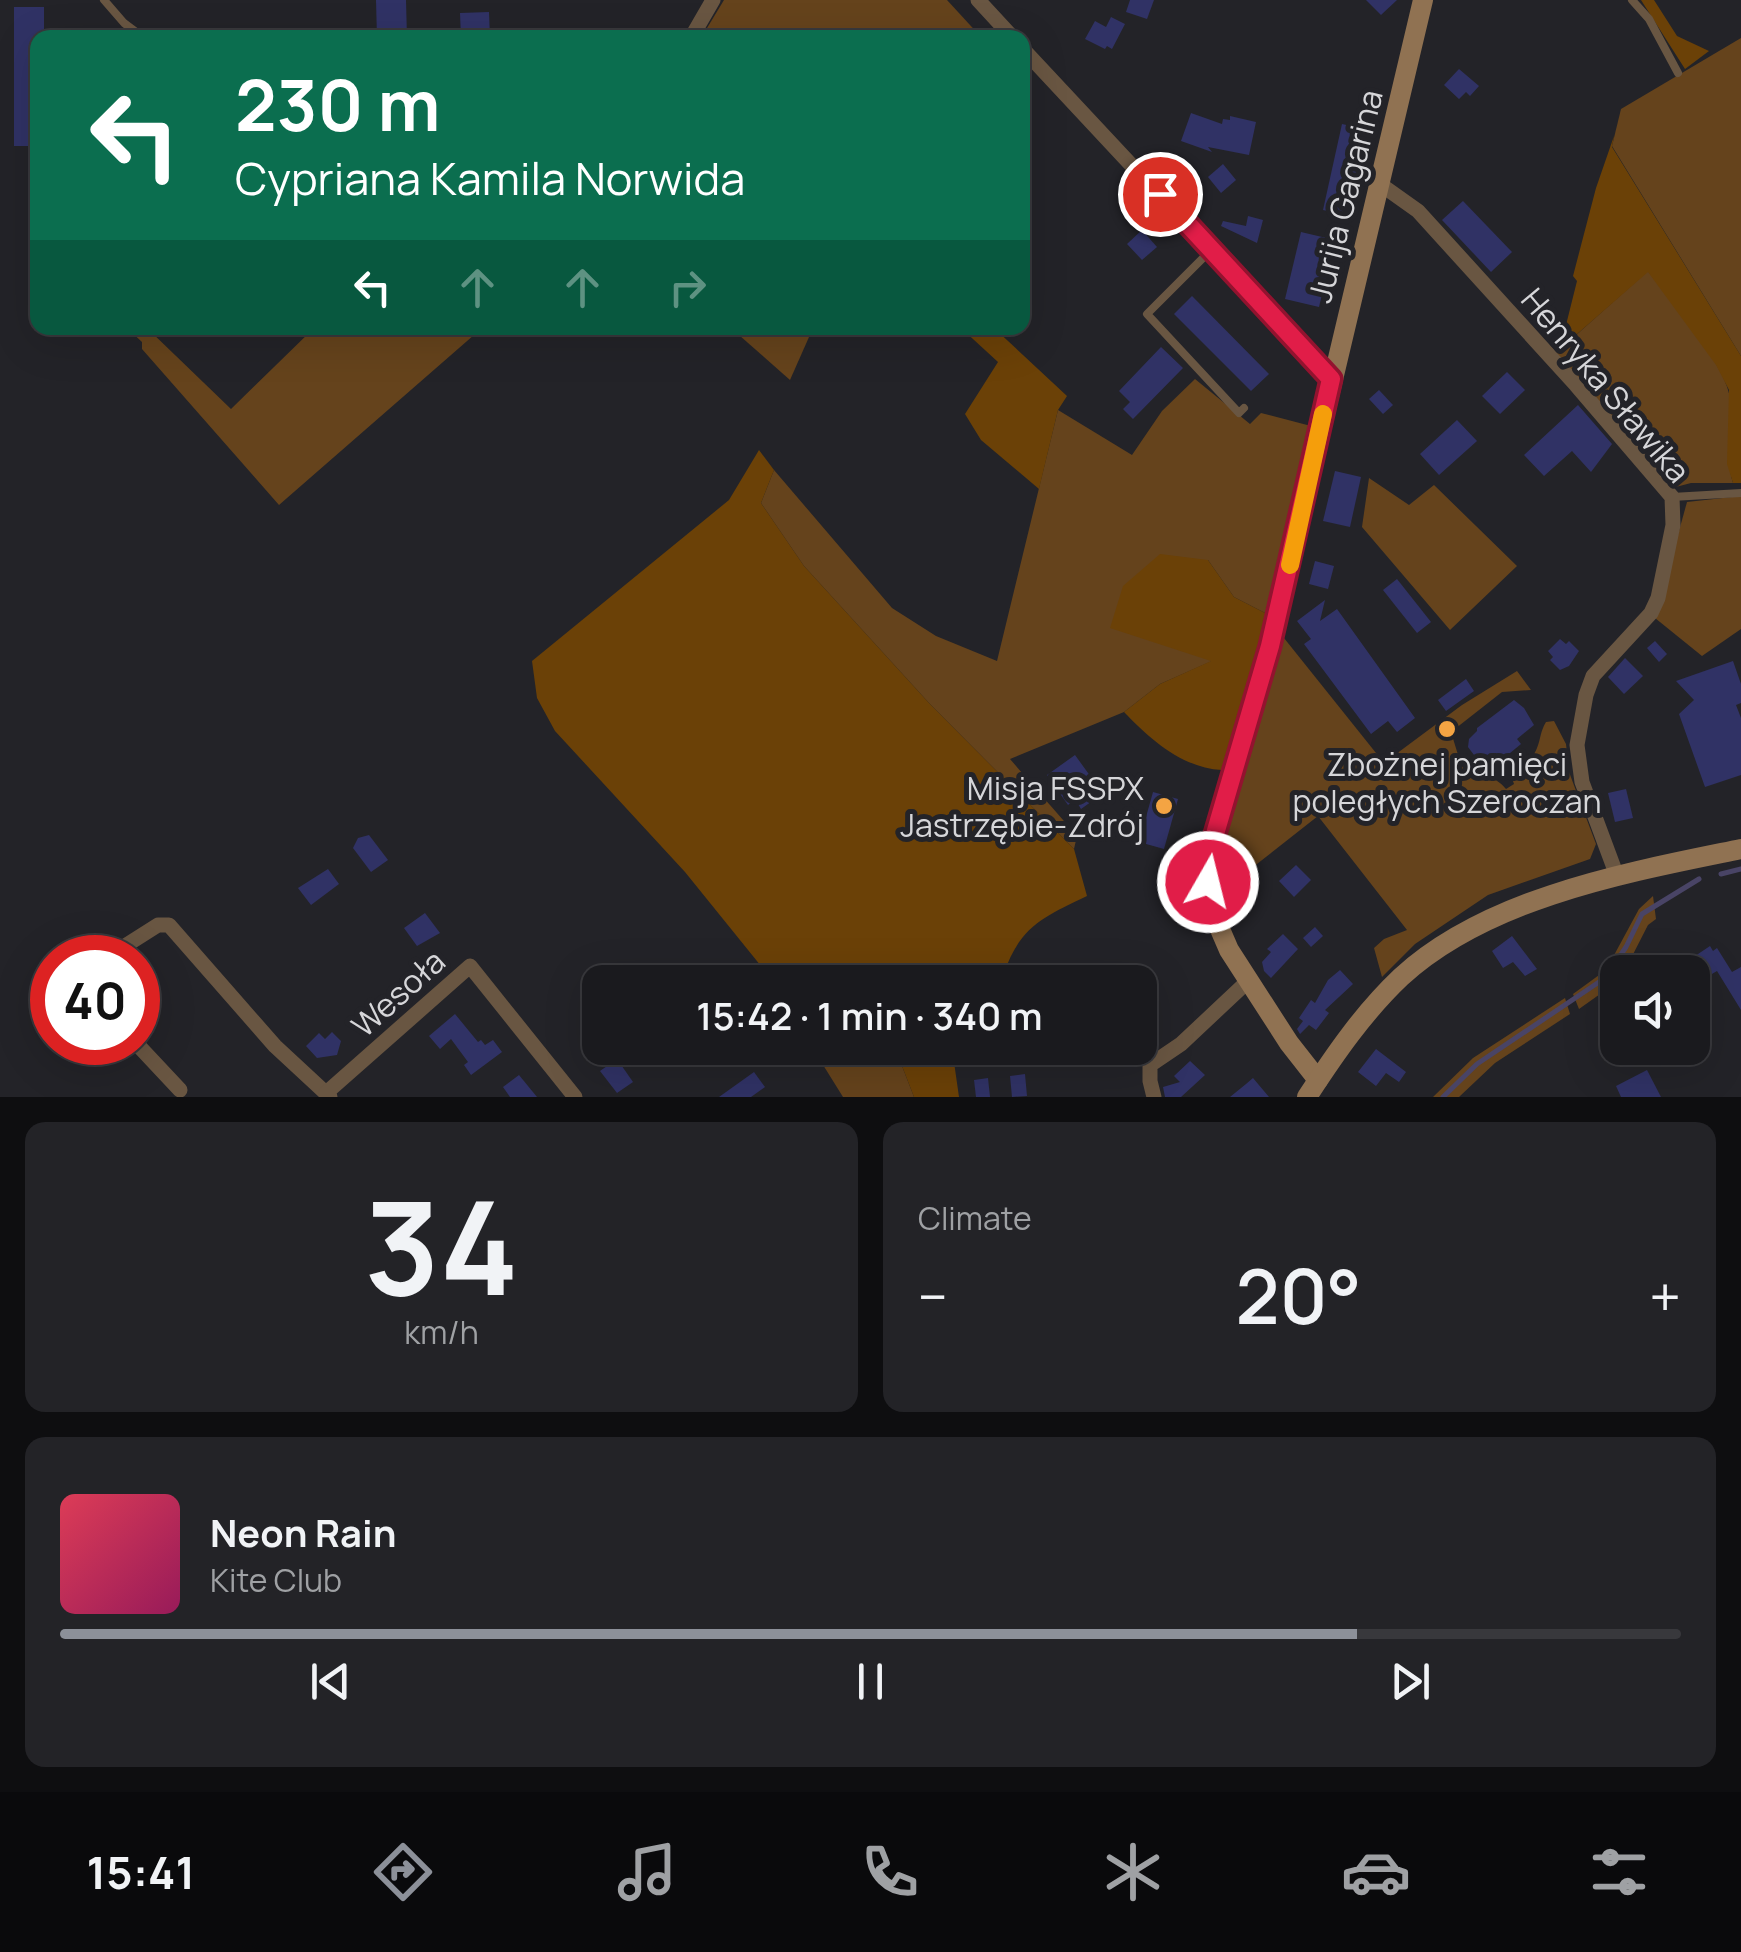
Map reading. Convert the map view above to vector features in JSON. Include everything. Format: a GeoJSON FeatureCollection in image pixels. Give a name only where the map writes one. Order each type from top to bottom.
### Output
{"type":"FeatureCollection","features":[{"type":"Feature","properties":{"kind":"street"},"geometry":{"type":"LineString","coordinates":[[696,30],[714,0]]}},
{"type":"Feature","properties":{"kind":"street"},"geometry":{"type":"LineString","coordinates":[[978,0],[1006,30]]}},
{"type":"Feature","properties":{"kind":"street","name":"Jurija Gagarina"},"geometry":{"type":"LineString","coordinates":[[1312,1088],[1228,950],[1212,913],[1210,851],[1270,646],[1423,0]]}},
{"type":"Feature","properties":{"kind":"street"},"geometry":{"type":"LineString","coordinates":[[1030,56],[1331,379]]}},
{"type":"Feature","properties":{"kind":"street","name":"Henryka Sławika"},"geometry":{"type":"LineString","coordinates":[[1380,184],[1418,211],[1672,497],[1674,524],[1658,598],[1652,613],[1593,676],[1577,745],[1582,782],[1617,876]]}},
{"type":"Feature","properties":{"kind":"street"},"geometry":{"type":"LineString","coordinates":[[1312,1088],[1371,1008],[1430,954],[1460,936],[1526,905],[1617,876],[1741,849]]}},
{"type":"Feature","properties":{"kind":"street","name":"Wesoła"},"geometry":{"type":"LineString","coordinates":[[142,935],[158,925],[168,925],[275,1046],[328,1095],[470,966],[575,1097]]}},
{"type":"Feature","properties":{"kind":"street"},"geometry":{"type":"LineString","coordinates":[[1154,1097],[1150,1066],[1181,1044],[1247,982]]}},
{"type":"Feature","properties":{"kind":"street"},"geometry":{"type":"LineString","coordinates":[[157,1065],[180,1090]]}},
{"type":"Feature","properties":{"kind":"lane"},"geometry":{"type":"LineString","coordinates":[[104,0],[133,30]]}},
{"type":"Feature","properties":{"kind":"lane"},"geometry":{"type":"LineString","coordinates":[[1632,0],[1649,19],[1678,74]]}},
{"type":"Feature","properties":{"kind":"lane"},"geometry":{"type":"LineString","coordinates":[[1212,249],[1147,314],[1239,413],[1244,408]]}},
{"type":"Feature","properties":{"kind":"lane"},"geometry":{"type":"LineString","coordinates":[[1672,497],[1741,493]]}},
{"type":"Feature","properties":{"kind":"shaded area"},"geometry":{"type":"Polygon","coordinates":[[[724,0],[947,0],[975,30],[706,30],[724,0]]]}},
{"type":"Feature","properties":{"kind":"shaded area"},"geometry":{"type":"Polygon","coordinates":[[[1641,0],[1654,0],[1677,36],[1709,51],[1685,69],[1641,0]]]}},
{"type":"Feature","properties":{"kind":"shaded area"},"geometry":{"type":"Polygon","coordinates":[[[1741,38],[1741,356],[1612,146],[1621,109],[1741,38]]]}},
{"type":"Feature","properties":{"kind":"shaded area"},"geometry":{"type":"Polygon","coordinates":[[[1614,136],[1612,147],[1741,356],[1741,483],[1733,483],[1727,464],[1729,390],[1716,365],[1648,272],[1560,349],[1577,281],[1573,276],[1614,136]]]}},
{"type":"Feature","properties":{"kind":"shaded area"},"geometry":{"type":"Polygon","coordinates":[[[1648,271],[1707,350],[1726,383],[1731,408],[1729,461],[1733,483],[1691,483],[1672,488],[1556,353],[1648,271]]]}},
{"type":"Feature","properties":{"kind":"shaded area"},"geometry":{"type":"Polygon","coordinates":[[[134,335],[154,335],[231,409],[307,335],[474,335],[279,505],[142,349],[142,342],[134,335]]]}},
{"type":"Feature","properties":{"kind":"shaded area"},"geometry":{"type":"Polygon","coordinates":[[[739,335],[810,335],[790,380],[739,335]]]}},
{"type":"Feature","properties":{"kind":"shaded area"},"geometry":{"type":"Polygon","coordinates":[[[969,335],[1002,335],[1067,396],[1058,410],[1039,489],[981,440],[965,414],[998,362],[969,335]]]}},
{"type":"Feature","properties":{"kind":"shaded area"},"geometry":{"type":"Polygon","coordinates":[[[1195,379],[1250,424],[1261,413],[1311,426],[1269,615],[1234,597],[1208,560],[1212,661],[1160,684],[1124,712],[1010,759],[1077,836],[1074,849],[929,703],[804,566],[761,503],[774,470],[892,608],[936,636],[997,661],[1058,410],[1132,455],[1162,411],[1195,379]]]}},
{"type":"Feature","properties":{"kind":"shaded area"},"geometry":{"type":"Polygon","coordinates":[[[759,450],[774,470],[761,503],[804,566],[929,703],[1074,849],[1087,896],[1036,924],[1018,944],[1008,965],[760,965],[685,872],[555,731],[537,698],[532,661],[729,500],[759,450]]]}},
{"type":"Feature","properties":{"kind":"shaded area"},"geometry":{"type":"Polygon","coordinates":[[[1369,478],[1409,505],[1434,485],[1517,566],[1450,630],[1362,527],[1369,478]]]}},
{"type":"Feature","properties":{"kind":"shaded area"},"geometry":{"type":"Polygon","coordinates":[[[1741,496],[1741,629],[1702,656],[1655,618],[1687,502],[1741,496]]]}},
{"type":"Feature","properties":{"kind":"shaded area"},"geometry":{"type":"Polygon","coordinates":[[[1160,554],[1208,560],[1234,597],[1269,615],[1222,770],[1180,758],[1124,712],[1160,684],[1211,661],[1110,628],[1123,586],[1160,554]]]}},
{"type":"Feature","properties":{"kind":"shaded area"},"geometry":{"type":"Polygon","coordinates":[[[1284,638],[1376,753],[1388,760],[1462,705],[1517,671],[1531,690],[1502,692],[1451,732],[1459,758],[1453,763],[1458,770],[1464,766],[1506,789],[1514,784],[1511,775],[1535,752],[1546,722],[1554,721],[1566,744],[1569,772],[1596,844],[1590,859],[1488,895],[1415,944],[1382,977],[1374,948],[1384,939],[1407,930],[1318,816],[1234,882],[1217,871],[1220,844],[1284,638]]]}},
{"type":"Feature","properties":{"kind":"shaded area"},"geometry":{"type":"Polygon","coordinates":[[[1653,896],[1656,919],[1648,925],[1633,955],[1614,955],[1639,909],[1653,896]]]}},
{"type":"Feature","properties":{"kind":"shaded area"},"geometry":{"type":"Polygon","coordinates":[[[1600,974],[1600,994],[1579,1009],[1573,994],[1600,974]]]}},
{"type":"Feature","properties":{"kind":"shaded area"},"geometry":{"type":"Polygon","coordinates":[[[1565,998],[1570,1014],[1495,1063],[1459,1097],[1433,1097],[1473,1058],[1565,998]]]}},
{"type":"Feature","properties":{"kind":"shaded area"},"geometry":{"type":"Polygon","coordinates":[[[823,1065],[902,1065],[914,1097],[843,1097],[823,1065]]]}},
{"type":"Feature","properties":{"kind":"shaded area"},"geometry":{"type":"Polygon","coordinates":[[[902,1065],[954,1065],[959,1097],[914,1097],[902,1065]]]}},
{"type":"Feature","properties":{"kind":"building"},"geometry":{"type":"Polygon","coordinates":[[[376,0],[406,0],[407,30],[377,30],[376,0]]]}},
{"type":"Feature","properties":{"kind":"building"},"geometry":{"type":"Polygon","coordinates":[[[1130,0],[1154,0],[1147,19],[1126,12],[1130,0]]]}},
{"type":"Feature","properties":{"kind":"building"},"geometry":{"type":"Polygon","coordinates":[[[1366,0],[1397,0],[1381,15],[1366,0]]]}},
{"type":"Feature","properties":{"kind":"building"},"geometry":{"type":"Polygon","coordinates":[[[14,7],[44,7],[44,30],[30,30],[30,146],[14,146],[14,7]]]}},
{"type":"Feature","properties":{"kind":"building"},"geometry":{"type":"Polygon","coordinates":[[[489,12],[490,30],[461,30],[460,13],[489,12]]]}},
{"type":"Feature","properties":{"kind":"building"},"geometry":{"type":"Polygon","coordinates":[[[1111,17],[1125,24],[1112,49],[1085,39],[1095,21],[1106,27],[1111,17]]]}},
{"type":"Feature","properties":{"kind":"building"},"geometry":{"type":"Polygon","coordinates":[[[1459,69],[1479,86],[1470,96],[1466,92],[1459,99],[1444,85],[1459,69]]]}},
{"type":"Feature","properties":{"kind":"building"},"geometry":{"type":"Polygon","coordinates":[[[1191,113],[1222,124],[1230,116],[1256,122],[1249,155],[1208,147],[1212,152],[1181,141],[1191,113]]]}},
{"type":"Feature","properties":{"kind":"building"},"geometry":{"type":"Polygon","coordinates":[[[1342,124],[1369,130],[1349,216],[1323,210],[1342,124]]]}},
{"type":"Feature","properties":{"kind":"building"},"geometry":{"type":"Polygon","coordinates":[[[1223,164],[1236,180],[1221,193],[1208,177],[1223,164]]]}},
{"type":"Feature","properties":{"kind":"building"},"geometry":{"type":"Polygon","coordinates":[[[1463,201],[1512,252],[1491,272],[1442,220],[1463,201]]]}},
{"type":"Feature","properties":{"kind":"building"},"geometry":{"type":"Polygon","coordinates":[[[1248,216],[1263,220],[1257,243],[1221,226],[1223,221],[1246,226],[1248,216]]]}},
{"type":"Feature","properties":{"kind":"building"},"geometry":{"type":"Polygon","coordinates":[[[1142,230],[1157,247],[1142,260],[1127,244],[1142,230]]]}},
{"type":"Feature","properties":{"kind":"building"},"geometry":{"type":"Polygon","coordinates":[[[1301,232],[1335,240],[1319,307],[1285,299],[1301,232]]]}},
{"type":"Feature","properties":{"kind":"building"},"geometry":{"type":"Polygon","coordinates":[[[1192,296],[1269,374],[1251,391],[1174,314],[1192,296]]]}},
{"type":"Feature","properties":{"kind":"building"},"geometry":{"type":"Polygon","coordinates":[[[1161,347],[1183,368],[1133,419],[1123,409],[1130,402],[1119,391],[1161,347]]]}},
{"type":"Feature","properties":{"kind":"building"},"geometry":{"type":"Polygon","coordinates":[[[1507,372],[1525,390],[1500,414],[1482,396],[1507,372]]]}},
{"type":"Feature","properties":{"kind":"building"},"geometry":{"type":"Polygon","coordinates":[[[1379,390],[1393,405],[1383,414],[1369,399],[1379,390]]]}},
{"type":"Feature","properties":{"kind":"building"},"geometry":{"type":"Polygon","coordinates":[[[1578,405],[1612,444],[1591,472],[1572,451],[1544,476],[1524,455],[1578,405]]]}},
{"type":"Feature","properties":{"kind":"building"},"geometry":{"type":"Polygon","coordinates":[[[1457,420],[1477,441],[1439,475],[1420,454],[1457,420]]]}},
{"type":"Feature","properties":{"kind":"building"},"geometry":{"type":"Polygon","coordinates":[[[1335,471],[1361,477],[1350,527],[1323,521],[1335,471]]]}},
{"type":"Feature","properties":{"kind":"building"},"geometry":{"type":"Polygon","coordinates":[[[1315,561],[1334,566],[1328,589],[1309,584],[1315,561]]]}},
{"type":"Feature","properties":{"kind":"building"},"geometry":{"type":"Polygon","coordinates":[[[1397,579],[1431,622],[1417,633],[1383,590],[1397,579]]]}},
{"type":"Feature","properties":{"kind":"building"},"geometry":{"type":"Polygon","coordinates":[[[1325,600],[1320,621],[1337,609],[1415,718],[1397,732],[1388,721],[1371,734],[1304,644],[1311,639],[1297,621],[1325,600]]]}},
{"type":"Feature","properties":{"kind":"building"},"geometry":{"type":"Polygon","coordinates":[[[1560,639],[1566,644],[1569,641],[1579,651],[1569,666],[1560,670],[1550,660],[1553,657],[1548,651],[1560,639]]]}},
{"type":"Feature","properties":{"kind":"building"},"geometry":{"type":"Polygon","coordinates":[[[1655,641],[1667,654],[1659,662],[1647,648],[1655,641]]]}},
{"type":"Feature","properties":{"kind":"building"},"geometry":{"type":"Polygon","coordinates":[[[1625,658],[1643,676],[1624,694],[1608,677],[1625,658]]]}},
{"type":"Feature","properties":{"kind":"building"},"geometry":{"type":"Polygon","coordinates":[[[1733,661],[1741,684],[1741,703],[1736,705],[1741,718],[1741,775],[1705,787],[1679,714],[1694,700],[1676,681],[1733,661]]]}},
{"type":"Feature","properties":{"kind":"building"},"geometry":{"type":"Polygon","coordinates":[[[1466,679],[1474,691],[1446,711],[1438,700],[1466,679]]]}},
{"type":"Feature","properties":{"kind":"building"},"geometry":{"type":"Polygon","coordinates":[[[1514,700],[1534,725],[1517,739],[1521,744],[1493,767],[1487,759],[1477,759],[1468,747],[1469,739],[1477,728],[1514,700]]]}},
{"type":"Feature","properties":{"kind":"building"},"geometry":{"type":"Polygon","coordinates":[[[1075,755],[1096,784],[1089,790],[1095,799],[1081,809],[1075,799],[1068,805],[1047,775],[1075,755]]]}},
{"type":"Feature","properties":{"kind":"building"},"geometry":{"type":"Polygon","coordinates":[[[1626,789],[1633,818],[1615,822],[1608,793],[1626,789]]]}},
{"type":"Feature","properties":{"kind":"building"},"geometry":{"type":"Polygon","coordinates":[[[1153,792],[1178,799],[1164,849],[1139,842],[1153,792]]]}},
{"type":"Feature","properties":{"kind":"building"},"geometry":{"type":"Polygon","coordinates":[[[369,835],[388,860],[371,872],[353,848],[358,838],[369,835]]]}},
{"type":"Feature","properties":{"kind":"building"},"geometry":{"type":"Polygon","coordinates":[[[1296,865],[1311,880],[1294,897],[1279,881],[1296,865]]]}},
{"type":"Feature","properties":{"kind":"building"},"geometry":{"type":"Polygon","coordinates":[[[328,869],[339,884],[311,905],[298,888],[328,869]]]}},
{"type":"Feature","properties":{"kind":"building"},"geometry":{"type":"Polygon","coordinates":[[[425,913],[440,933],[417,946],[404,928],[425,913]]]}},
{"type":"Feature","properties":{"kind":"building"},"geometry":{"type":"Polygon","coordinates":[[[1315,927],[1323,936],[1311,947],[1303,938],[1315,927]]]}},
{"type":"Feature","properties":{"kind":"building"},"geometry":{"type":"Polygon","coordinates":[[[1283,934],[1298,949],[1271,978],[1262,962],[1271,952],[1267,949],[1283,934]]]}},
{"type":"Feature","properties":{"kind":"building"},"geometry":{"type":"Polygon","coordinates":[[[1512,936],[1537,969],[1525,976],[1513,962],[1503,968],[1492,951],[1512,936]]]}},
{"type":"Feature","properties":{"kind":"building"},"geometry":{"type":"Polygon","coordinates":[[[1710,946],[1713,951],[1717,948],[1732,972],[1741,967],[1741,1010],[1717,971],[1710,975],[1710,955],[1696,955],[1710,946]]]}},
{"type":"Feature","properties":{"kind":"building"},"geometry":{"type":"Polygon","coordinates":[[[1340,970],[1353,984],[1325,1010],[1329,1013],[1316,1030],[1309,1025],[1300,1034],[1297,1029],[1303,1021],[1299,1018],[1340,970]]]}},
{"type":"Feature","properties":{"kind":"building"},"geometry":{"type":"Polygon","coordinates":[[[455,1014],[478,1042],[481,1040],[485,1045],[493,1040],[502,1052],[471,1075],[464,1065],[468,1062],[451,1039],[440,1049],[429,1036],[455,1014]]]}},
{"type":"Feature","properties":{"kind":"building"},"geometry":{"type":"Polygon","coordinates":[[[332,1032],[341,1041],[337,1055],[317,1058],[306,1046],[319,1033],[325,1039],[332,1032]]]}},
{"type":"Feature","properties":{"kind":"building"},"geometry":{"type":"Polygon","coordinates":[[[1376,1049],[1406,1072],[1399,1082],[1386,1073],[1376,1086],[1358,1072],[1376,1049]]]}},
{"type":"Feature","properties":{"kind":"building"},"geometry":{"type":"Polygon","coordinates":[[[1190,1061],[1205,1075],[1181,1097],[1165,1097],[1163,1087],[1180,1082],[1174,1076],[1190,1061]]]}},
{"type":"Feature","properties":{"kind":"building"},"geometry":{"type":"Polygon","coordinates":[[[608,1065],[621,1065],[633,1082],[617,1093],[600,1071],[608,1065]]]}},
{"type":"Feature","properties":{"kind":"building"},"geometry":{"type":"Polygon","coordinates":[[[1647,1070],[1661,1097],[1621,1097],[1616,1086],[1647,1070]]]}},
{"type":"Feature","properties":{"kind":"building"},"geometry":{"type":"Polygon","coordinates":[[[754,1072],[765,1087],[751,1097],[719,1097],[754,1072]]]}},
{"type":"Feature","properties":{"kind":"building"},"geometry":{"type":"Polygon","coordinates":[[[1025,1074],[1027,1096],[1012,1097],[1010,1076],[1025,1074]]]}},
{"type":"Feature","properties":{"kind":"building"},"geometry":{"type":"Polygon","coordinates":[[[519,1075],[537,1097],[510,1097],[503,1087],[519,1075]]]}},
{"type":"Feature","properties":{"kind":"building"},"geometry":{"type":"Polygon","coordinates":[[[988,1078],[990,1097],[976,1097],[974,1080],[988,1078]]]}},
{"type":"Feature","properties":{"kind":"building"},"geometry":{"type":"Polygon","coordinates":[[[1253,1078],[1269,1097],[1230,1097],[1246,1084],[1253,1078]]]}},
{"type":"Feature","properties":{"kind":"waterway"},"geometry":{"type":"LineString","coordinates":[[1721,874],[1741,869]]}},
{"type":"Feature","properties":{"kind":"waterway"},"geometry":{"type":"LineString","coordinates":[[1443,1097],[1477,1064],[1605,978],[1642,914],[1699,879]]}},
{"type":"Feature","properties":{"kind":"slow traffic"},"geometry":{"type":"LineString","coordinates":[[1290,565],[1323,414]]}},
{"type":"Feature","properties":{"kind":"place","name":"Zbożnej pamięci poległych Szeroczan"},"geometry":{"type":"Point","coordinates":[1447,729]}},
{"type":"Feature","properties":{"kind":"place","name":"Misja FSSPX Jastrzębie-Zdrój"},"geometry":{"type":"Point","coordinates":[1164,806]}},
{"type":"Feature","properties":{"kind":"route"},"geometry":{"type":"LineString","coordinates":[[1160,194],[1331,379],[1270,646],[1210,851],[1208,882]]}}]}
